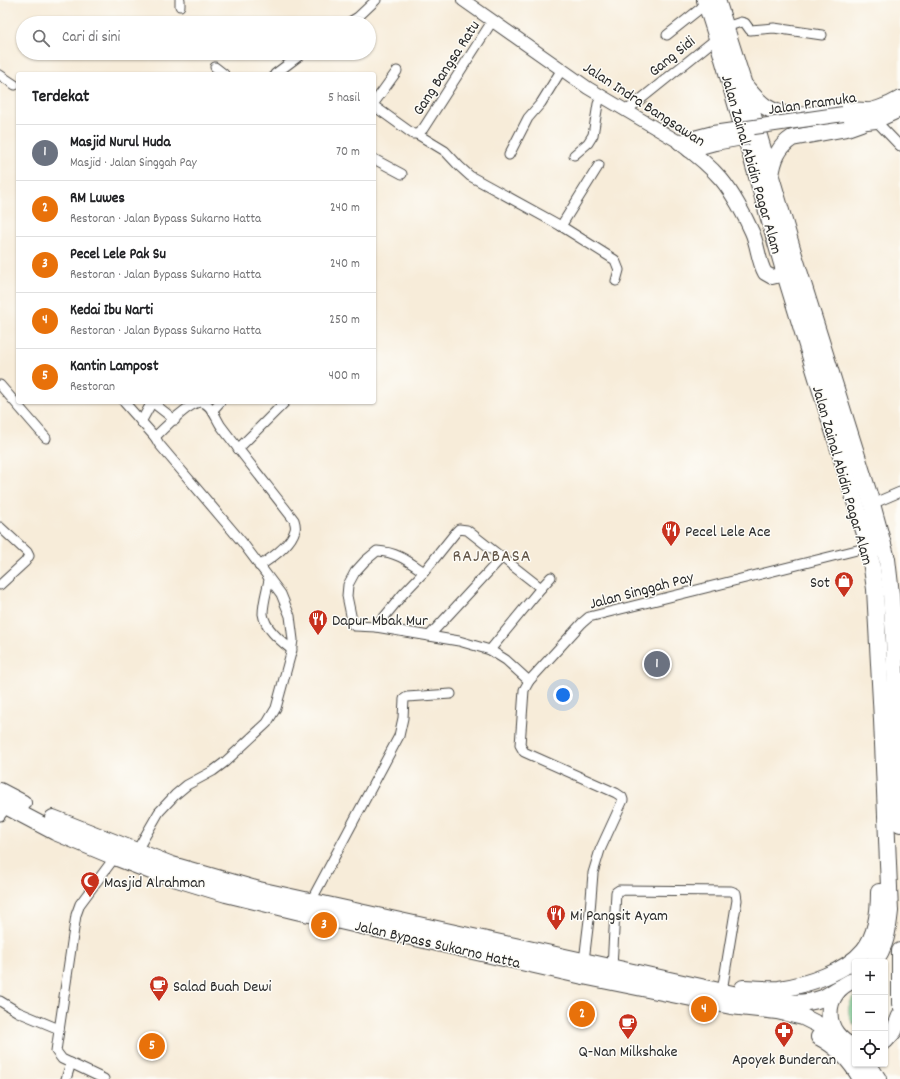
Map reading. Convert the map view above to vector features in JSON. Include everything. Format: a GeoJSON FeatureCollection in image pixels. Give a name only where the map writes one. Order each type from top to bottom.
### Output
{"type":"FeatureCollection","features":[{"type":"Feature","properties":{"kind":"highway","name":"Jalan Zainal Abidin Pagar Alam"},"geometry":{"type":"LineString","coordinates":[[709,1],[744,85],[798,269],[872,504],[887,559],[891,594],[900,824]]}},
{"type":"Feature","properties":{"kind":"highway","name":"Jalan Zainal Abidin Pagar Alam"},"geometry":{"type":"LineString","coordinates":[[721,32],[785,274],[869,547],[875,589],[885,803],[893,838],[890,911],[887,935],[881,952],[876,959]]}},
{"type":"Feature","properties":{"kind":"highway"},"geometry":{"type":"LineString","coordinates":[[744,85],[764,106],[786,115],[802,116],[849,110],[868,118]]}},
{"type":"Feature","properties":{"kind":"highway"},"geometry":{"type":"LineString","coordinates":[[786,115],[779,121],[779,130],[783,135],[792,138]]}},
{"type":"Feature","properties":{"kind":"highway"},"geometry":{"type":"LineString","coordinates":[[771,178],[773,165],[777,154],[784,143],[792,138],[847,128],[868,118]]}},
{"type":"Feature","properties":{"kind":"highway","name":"Jalan Bypass Sukarno Hatta"},"geometry":{"type":"LineString","coordinates":[[0,791],[60,822],[172,865],[583,976],[727,996],[802,1003],[823,998],[850,982]]}},
{"type":"Feature","properties":{"kind":"highway"},"geometry":{"type":"LineString","coordinates":[[727,996],[739,988],[778,989],[808,983],[835,972],[853,961],[864,950],[871,939],[879,911],[877,848],[885,803]]}},
{"type":"Feature","properties":{"kind":"highway","name":"Jalan Bypass Sukarno Hatta"},"geometry":{"type":"LineString","coordinates":[[2,809],[151,871],[226,894],[296,911],[386,924]]}},
{"type":"Feature","properties":{"kind":"highway","name":"Jalan Bypass Sukarno Hatta"},"geometry":{"type":"LineString","coordinates":[[410,930],[584,961],[727,996],[777,1011],[804,1017],[823,1027],[849,1045]]}},
{"type":"Feature","properties":{"kind":"highway"},"geometry":{"type":"LineString","coordinates":[[900,951],[893,992],[900,1004],[900,1011]]}},
{"type":"Feature","properties":{"kind":"highway"},"geometry":{"type":"LineString","coordinates":[[849,1045],[832,1027],[829,1016],[833,998],[850,982]]}},
{"type":"Feature","properties":{"kind":"highway"},"geometry":{"type":"LineString","coordinates":[[727,996],[794,1023],[823,1039],[847,1058],[861,1079]]}},
{"type":"Feature","properties":{"kind":"highway"},"geometry":{"type":"LineString","coordinates":[[888,1038],[894,1031],[900,1016]]}},
{"type":"Feature","properties":{"kind":"highway"},"geometry":{"type":"LineString","coordinates":[[870,1067],[878,1079]]}},
{"type":"Feature","properties":{"kind":"main road","name":"Jalan Pramuka"},"geometry":{"type":"LineString","coordinates":[[868,118],[872,110],[887,105],[900,98]]}},
{"type":"Feature","properties":{"kind":"main road","name":"Jalan Pramuka"},"geometry":{"type":"LineString","coordinates":[[684,146],[714,138],[780,132],[844,119],[868,118],[900,110]]}},
{"type":"Feature","properties":{"kind":"main road","name":"Jalan Indra Bangsawan"},"geometry":{"type":"LineString","coordinates":[[684,146],[721,179],[733,196],[752,232],[765,273],[772,277],[785,274]]}},
{"type":"Feature","properties":{"kind":"street"},"geometry":{"type":"LineString","coordinates":[[359,16],[376,0]]}},
{"type":"Feature","properties":{"kind":"street","name":"Jalan Indra Bangsawan"},"geometry":{"type":"LineString","coordinates":[[463,0],[588,88],[602,95],[684,146]]}},
{"type":"Feature","properties":{"kind":"street"},"geometry":{"type":"LineString","coordinates":[[667,35],[709,1]]}},
{"type":"Feature","properties":{"kind":"street","name":"Gang Bangsa Ratu"},"geometry":{"type":"LineString","coordinates":[[420,132],[493,20]]}},
{"type":"Feature","properties":{"kind":"street"},"geometry":{"type":"LineString","coordinates":[[721,32],[741,22],[750,30],[774,28],[822,35]]}},
{"type":"Feature","properties":{"kind":"street","name":"Gang Sidi"},"geometry":{"type":"LineString","coordinates":[[626,111],[721,32]]}},
{"type":"Feature","properties":{"kind":"street"},"geometry":{"type":"LineString","coordinates":[[278,72],[293,60]]}},
{"type":"Feature","properties":{"kind":"street"},"geometry":{"type":"LineString","coordinates":[[215,67],[221,72]]}},
{"type":"Feature","properties":{"kind":"street"},"geometry":{"type":"LineString","coordinates":[[510,155],[528,118],[541,103],[562,69]]}},
{"type":"Feature","properties":{"kind":"street"},"geometry":{"type":"LineString","coordinates":[[376,100],[397,71]]}},
{"type":"Feature","properties":{"kind":"street"},"geometry":{"type":"LineString","coordinates":[[0,75],[15,84]]}},
{"type":"Feature","properties":{"kind":"street"},"geometry":{"type":"LineString","coordinates":[[574,155],[593,135],[598,104],[602,95]]}},
{"type":"Feature","properties":{"kind":"street"},"geometry":{"type":"LineString","coordinates":[[376,107],[414,134],[420,132],[452,157],[458,166],[470,176],[561,226],[615,260],[619,270],[616,280]]}},
{"type":"Feature","properties":{"kind":"street"},"geometry":{"type":"LineString","coordinates":[[868,118],[900,146]]}},
{"type":"Feature","properties":{"kind":"street"},"geometry":{"type":"LineString","coordinates":[[376,160],[402,174]]}},
{"type":"Feature","properties":{"kind":"street"},"geometry":{"type":"LineString","coordinates":[[561,226],[599,165]]}},
{"type":"Feature","properties":{"kind":"street"},"geometry":{"type":"LineString","coordinates":[[0,385],[16,403]]}},
{"type":"Feature","properties":{"kind":"street"},"geometry":{"type":"LineString","coordinates":[[16,404],[46,438]]}},
{"type":"Feature","properties":{"kind":"street"},"geometry":{"type":"LineString","coordinates":[[126,404],[242,542],[269,580],[281,594],[290,616],[293,640],[292,650],[276,708],[267,723],[225,762],[213,771],[187,785],[175,795],[159,812],[136,852]]}},
{"type":"Feature","properties":{"kind":"street"},"geometry":{"type":"LineString","coordinates":[[141,422],[151,404]]}},
{"type":"Feature","properties":{"kind":"street"},"geometry":{"type":"LineString","coordinates":[[155,404],[175,420]]}},
{"type":"Feature","properties":{"kind":"street"},"geometry":{"type":"LineString","coordinates":[[155,437],[175,420],[179,414],[193,404]]}},
{"type":"Feature","properties":{"kind":"street"},"geometry":{"type":"LineString","coordinates":[[206,404],[238,449],[294,520],[296,529],[289,542],[272,558],[260,566]]}},
{"type":"Feature","properties":{"kind":"street"},"geometry":{"type":"LineString","coordinates":[[212,411],[218,404]]}},
{"type":"Feature","properties":{"kind":"street"},"geometry":{"type":"LineString","coordinates":[[238,449],[283,404]]}},
{"type":"Feature","properties":{"kind":"street"},"geometry":{"type":"LineString","coordinates":[[872,504],[900,492]]}},
{"type":"Feature","properties":{"kind":"street"},"geometry":{"type":"LineString","coordinates":[[0,527],[27,552],[29,556],[25,562],[0,585]]}},
{"type":"Feature","properties":{"kind":"street"},"geometry":{"type":"LineString","coordinates":[[376,627],[459,529],[467,530],[503,556],[541,588]]}},
{"type":"Feature","properties":{"kind":"street","name":"Jalan Singgah Pay"},"geometry":{"type":"LineString","coordinates":[[584,961],[593,872],[606,837],[622,804],[622,797],[524,752],[520,745],[523,695],[529,681],[589,617],[869,547]]}},
{"type":"Feature","properties":{"kind":"street"},"geometry":{"type":"LineString","coordinates":[[424,572],[405,559],[388,552],[377,551],[355,572],[348,585],[347,596],[353,625],[376,627],[459,641],[490,650],[506,660],[529,681]]}},
{"type":"Feature","properties":{"kind":"street"},"geometry":{"type":"LineString","coordinates":[[429,636],[503,556]]}},
{"type":"Feature","properties":{"kind":"street"},"geometry":{"type":"LineString","coordinates":[[490,650],[551,577]]}},
{"type":"Feature","properties":{"kind":"street"},"geometry":{"type":"LineString","coordinates":[[269,580],[263,613],[265,621],[278,638],[292,650]]}},
{"type":"Feature","properties":{"kind":"street"},"geometry":{"type":"LineString","coordinates":[[311,902],[399,736],[403,718],[404,699],[407,697],[451,694]]}},
{"type":"Feature","properties":{"kind":"street"},"geometry":{"type":"LineString","coordinates":[[104,1079],[62,1059],[56,1051],[76,915],[80,904],[115,857]]}},
{"type":"Feature","properties":{"kind":"street"},"geometry":{"type":"LineString","coordinates":[[612,968],[616,892],[619,890],[731,891],[736,893],[737,900],[727,996]]}},
{"type":"Feature","properties":{"kind":"street"},"geometry":{"type":"LineString","coordinates":[[0,1001],[18,1012],[59,1029]]}},
{"type":"Feature","properties":{"kind":"street"},"geometry":{"type":"LineString","coordinates":[[66,1079],[71,1063]]}},
{"type":"Feature","properties":{"kind":"green space"},"geometry":{"type":"Polygon","coordinates":[[[852,999],[852,1022],[849,1014],[852,999]]]}},
{"type":"Feature","properties":{"kind":"place","name":"Pecel Lele Ace"},"geometry":{"type":"Point","coordinates":[671,547]}},
{"type":"Feature","properties":{"kind":"place","name":"Sot"},"geometry":{"type":"Point","coordinates":[844,598]}},
{"type":"Feature","properties":{"kind":"place","name":"Dapur Mbak Mur"},"geometry":{"type":"Point","coordinates":[318,636]}},
{"type":"Feature","properties":{"kind":"place","name":"Masjid Nurul Huda"},"geometry":{"type":"Point","coordinates":[657,664]}},
{"type":"Feature","properties":{"kind":"place","name":"Masjid Alrahman"},"geometry":{"type":"Point","coordinates":[90,898]}},
{"type":"Feature","properties":{"kind":"place","name":"Pecel Lele Pak Su"},"geometry":{"type":"Point","coordinates":[324,925]}},
{"type":"Feature","properties":{"kind":"place","name":"Mi Pangsit Ayam"},"geometry":{"type":"Point","coordinates":[556,931]}},
{"type":"Feature","properties":{"kind":"place","name":"Salad Buah Dewi"},"geometry":{"type":"Point","coordinates":[159,1002]}},
{"type":"Feature","properties":{"kind":"place","name":"Kedai Ibu Narti"},"geometry":{"type":"Point","coordinates":[704,1009]}},
{"type":"Feature","properties":{"kind":"place","name":"RM Luwes"},"geometry":{"type":"Point","coordinates":[582,1014]}},
{"type":"Feature","properties":{"kind":"place","name":"Q-Nan Milkshake"},"geometry":{"type":"Point","coordinates":[628,1040]}},
{"type":"Feature","properties":{"kind":"place","name":"Kantin Lampost"},"geometry":{"type":"Point","coordinates":[152,1046]}},
{"type":"Feature","properties":{"kind":"place","name":"Apoyek Bunderan"},"geometry":{"type":"Point","coordinates":[784,1048]}},
{"type":"Feature","properties":{"kind":"district","name":"RAJABASA"},"geometry":{"type":"Point","coordinates":[492,555]}}]}
